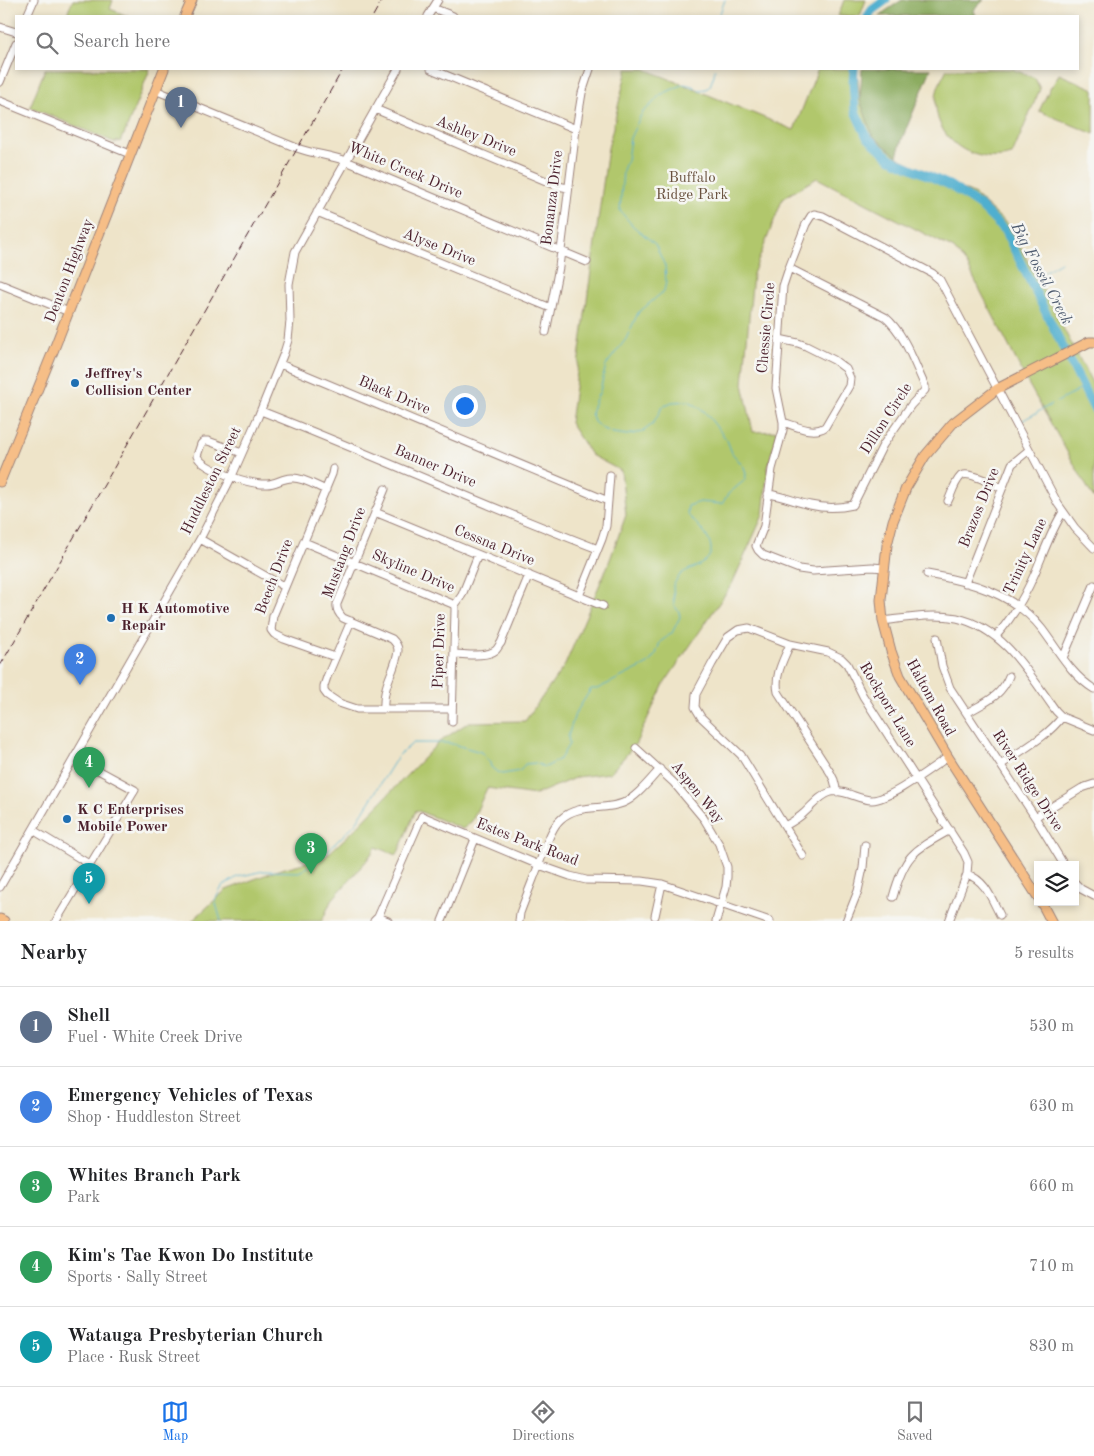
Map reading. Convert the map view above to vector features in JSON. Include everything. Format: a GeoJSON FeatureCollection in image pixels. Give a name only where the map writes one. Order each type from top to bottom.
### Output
{"type":"FeatureCollection","features":[{"type":"Feature","properties":{"kind":"main road"},"geometry":{"type":"LineString","coordinates":[[185,15],[192,0]]}},
{"type":"Feature","properties":{"kind":"main road","name":"Denton Highway"},"geometry":{"type":"LineString","coordinates":[[0,482],[164,70]]}},
{"type":"Feature","properties":{"kind":"main road","name":"Haltom Road"},"geometry":{"type":"LineString","coordinates":[[1034,891],[948,757],[900,676],[883,621],[881,600],[884,568],[893,521],[906,488],[925,456],[953,423],[997,389],[1092,339]]}},
{"type":"Feature","properties":{"kind":"main road"},"geometry":{"type":"LineString","coordinates":[[1043,906],[1051,921]]}},
{"type":"Feature","properties":{"kind":"main road"},"geometry":{"type":"LineString","coordinates":[[0,919],[4,921]]}},
{"type":"Feature","properties":{"kind":"street"},"geometry":{"type":"LineString","coordinates":[[27,15],[34,0]]}},
{"type":"Feature","properties":{"kind":"street"},"geometry":{"type":"LineString","coordinates":[[429,15],[438,0]]}},
{"type":"Feature","properties":{"kind":"street"},"geometry":{"type":"LineString","coordinates":[[433,8],[450,15]]}},
{"type":"Feature","properties":{"kind":"street"},"geometry":{"type":"LineString","coordinates":[[0,27],[15,32]]}},
{"type":"Feature","properties":{"kind":"street"},"geometry":{"type":"LineString","coordinates":[[0,82],[15,45]]}},
{"type":"Feature","properties":{"kind":"street","name":"Huddleston Street"},"geometry":{"type":"LineString","coordinates":[[0,887],[200,539],[232,476],[284,353],[290,331],[289,284],[295,252],[397,70]]}},
{"type":"Feature","properties":{"kind":"street"},"geometry":{"type":"LineString","coordinates":[[433,70],[576,130]]}},
{"type":"Feature","properties":{"kind":"street","name":"Bonanza Drive"},"geometry":{"type":"LineString","coordinates":[[546,332],[561,251],[576,130],[588,70]]}},
{"type":"Feature","properties":{"kind":"street","name":"White Creek Drive"},"geometry":{"type":"LineString","coordinates":[[156,90],[310,153],[346,161],[587,262]]}},
{"type":"Feature","properties":{"kind":"street"},"geometry":{"type":"LineString","coordinates":[[0,101],[130,154]]}},
{"type":"Feature","properties":{"kind":"street","name":"Ashley Drive"},"geometry":{"type":"LineString","coordinates":[[375,109],[558,186],[568,188]]}},
{"type":"Feature","properties":{"kind":"street","name":"Alyse Drive"},"geometry":{"type":"LineString","coordinates":[[317,212],[551,308]]}},
{"type":"Feature","properties":{"kind":"street","name":"Chessie Circle"},"geometry":{"type":"LineString","coordinates":[[884,568],[804,570],[763,555],[756,546],[764,526],[772,469],[783,422],[776,388],[783,286],[806,224],[811,216],[817,214],[823,216],[932,273],[940,280],[997,389]]}},
{"type":"Feature","properties":{"kind":"street","name":"Dillon Circle"},"geometry":{"type":"LineString","coordinates":[[768,494],[780,495],[808,505],[853,504],[883,445],[910,406],[925,390],[911,355],[892,324],[885,317],[789,268]]}},
{"type":"Feature","properties":{"kind":"street"},"geometry":{"type":"LineString","coordinates":[[0,284],[68,312]]}},
{"type":"Feature","properties":{"kind":"street"},"geometry":{"type":"LineString","coordinates":[[779,340],[798,343],[834,360],[846,369],[850,378],[846,392],[825,427],[814,431],[783,422]]}},
{"type":"Feature","properties":{"kind":"street","name":"Black Drive"},"geometry":{"type":"LineString","coordinates":[[280,364],[608,501]]}},
{"type":"Feature","properties":{"kind":"street"},"geometry":{"type":"LineString","coordinates":[[997,389],[1063,512],[1094,548]]}},
{"type":"Feature","properties":{"kind":"street","name":"Banner Drive"},"geometry":{"type":"LineString","coordinates":[[261,411],[341,442],[546,529],[598,549]]}},
{"type":"Feature","properties":{"kind":"street"},"geometry":{"type":"LineString","coordinates":[[242,453],[204,441],[197,456],[203,464],[232,476],[266,484],[282,479],[295,478],[326,490]]}},
{"type":"Feature","properties":{"kind":"street","name":"Brazos Drive"},"geometry":{"type":"LineString","coordinates":[[965,583],[1012,464],[1029,450]]}},
{"type":"Feature","properties":{"kind":"street","name":"Beech Drive"},"geometry":{"type":"LineString","coordinates":[[333,469],[271,624],[272,632],[284,639],[335,657]]}},
{"type":"Feature","properties":{"kind":"street"},"geometry":{"type":"LineString","coordinates":[[579,596],[606,526],[610,475]]}},
{"type":"Feature","properties":{"kind":"street"},"geometry":{"type":"LineString","coordinates":[[948,501],[954,486],[964,475],[976,477],[1002,488]]}},
{"type":"Feature","properties":{"kind":"street","name":"Mustang Drive"},"geometry":{"type":"LineString","coordinates":[[384,709],[384,693],[396,659],[398,645],[392,639],[343,618],[339,614],[337,607],[385,489]]}},
{"type":"Feature","properties":{"kind":"street","name":"Cessna Drive"},"geometry":{"type":"LineString","coordinates":[[375,512],[603,606]]}},
{"type":"Feature","properties":{"kind":"street","name":"Trinity Lane"},"geometry":{"type":"LineString","coordinates":[[996,636],[1019,606],[1034,576],[1051,532],[1063,512]]}},
{"type":"Feature","properties":{"kind":"street"},"geometry":{"type":"LineString","coordinates":[[200,539],[285,587]]}},
{"type":"Feature","properties":{"kind":"street","name":"Skyline Drive"},"geometry":{"type":"LineString","coordinates":[[304,542],[456,605]]}},
{"type":"Feature","properties":{"kind":"street","name":"Piper Drive"},"geometry":{"type":"LineString","coordinates":[[452,722],[456,605],[478,555]]}},
{"type":"Feature","properties":{"kind":"street"},"geometry":{"type":"LineString","coordinates":[[927,574],[947,577],[995,593],[1019,606],[1034,620],[1072,670],[1094,689]]}},
{"type":"Feature","properties":{"kind":"street"},"geometry":{"type":"LineString","coordinates":[[454,654],[487,654],[495,650],[501,643],[528,575]]}},
{"type":"Feature","properties":{"kind":"street"},"geometry":{"type":"LineString","coordinates":[[1063,658],[1094,585]]}},
{"type":"Feature","properties":{"kind":"street"},"geometry":{"type":"LineString","coordinates":[[883,621],[936,616],[956,618],[975,625],[996,636],[1016,656],[1062,717],[1094,730]]}},
{"type":"Feature","properties":{"kind":"street"},"geometry":{"type":"LineString","coordinates":[[351,621],[324,686],[327,696],[339,703],[357,709],[452,709]]}},
{"type":"Feature","properties":{"kind":"street","name":"Rockport Lane"},"geometry":{"type":"LineString","coordinates":[[803,856],[742,755],[701,717],[694,703],[696,694],[728,637],[738,630],[749,628],[790,644],[834,654],[847,664],[863,696],[964,852],[968,862],[967,874]]}},
{"type":"Feature","properties":{"kind":"street","name":"River Ridge Drive"},"geometry":{"type":"LineString","coordinates":[[937,638],[950,688],[1035,817],[1062,861]]}},
{"type":"Feature","properties":{"kind":"street"},"geometry":{"type":"LineString","coordinates":[[790,644],[778,676],[778,692],[830,772],[837,792]]}},
{"type":"Feature","properties":{"kind":"street"},"geometry":{"type":"LineString","coordinates":[[966,713],[1000,693],[1009,676]]}},
{"type":"Feature","properties":{"kind":"street"},"geometry":{"type":"LineString","coordinates":[[1000,765],[1047,732],[1062,717]]}},
{"type":"Feature","properties":{"kind":"street","name":"Aspen Way"},"geometry":{"type":"LineString","coordinates":[[636,748],[674,783],[704,819],[718,844],[727,867],[726,886],[716,921]]}},
{"type":"Feature","properties":{"kind":"street"},"geometry":{"type":"LineString","coordinates":[[56,921],[134,790],[74,757]]}},
{"type":"Feature","properties":{"kind":"street"},"geometry":{"type":"LineString","coordinates":[[785,826],[830,792],[837,792],[866,800],[877,799],[887,796],[948,757]]}},
{"type":"Feature","properties":{"kind":"street"},"geometry":{"type":"LineString","coordinates":[[519,921],[520,913],[552,832],[561,819],[579,809],[624,803],[646,785],[660,769]]}},
{"type":"Feature","properties":{"kind":"street"},"geometry":{"type":"LineString","coordinates":[[1035,817],[1082,788],[1094,784]]}},
{"type":"Feature","properties":{"kind":"street","name":"Estes Park Road"},"geometry":{"type":"LineString","coordinates":[[376,919],[422,816],[563,874],[586,880],[642,881],[662,884],[770,921]]}},
{"type":"Feature","properties":{"kind":"street"},"geometry":{"type":"LineString","coordinates":[[33,830],[89,864]]}},
{"type":"Feature","properties":{"kind":"street"},"geometry":{"type":"LineString","coordinates":[[894,897],[902,868],[915,851],[950,830]]}},
{"type":"Feature","properties":{"kind":"street"},"geometry":{"type":"LineString","coordinates":[[442,921],[475,839]]}},
{"type":"Feature","properties":{"kind":"street"},"geometry":{"type":"LineString","coordinates":[[846,921],[858,891],[864,845]]}},
{"type":"Feature","properties":{"kind":"street"},"geometry":{"type":"LineString","coordinates":[[949,921],[967,874],[977,877],[982,883],[1000,915]]}},
{"type":"Feature","properties":{"kind":"street"},"geometry":{"type":"LineString","coordinates":[[655,916],[662,884]]}},
{"type":"Feature","properties":{"kind":"street"},"geometry":{"type":"LineString","coordinates":[[1079,887],[1094,896]]}},
{"type":"Feature","properties":{"kind":"street"},"geometry":{"type":"LineString","coordinates":[[376,919],[388,921]]}},
{"type":"Feature","properties":{"kind":"green space"},"geometry":{"type":"Polygon","coordinates":[[[73,0],[113,0],[110,9],[125,15],[66,15],[73,0]]]}},
{"type":"Feature","properties":{"kind":"green space"},"geometry":{"type":"Polygon","coordinates":[[[844,0],[866,0],[860,15],[838,15],[844,0]]]}},
{"type":"Feature","properties":{"kind":"green space"},"geometry":{"type":"Polygon","coordinates":[[[902,0],[984,0],[974,10],[976,15],[881,15],[902,0]]]}},
{"type":"Feature","properties":{"kind":"green space"},"geometry":{"type":"Polygon","coordinates":[[[45,70],[150,70],[120,142],[117,141],[116,143],[30,107],[45,70]]]}},
{"type":"Feature","properties":{"kind":"green space","name":"Buffalo Ridge Park"},"geometry":{"type":"Polygon","coordinates":[[[627,70],[647,70],[794,130],[818,70],[857,70],[860,100],[873,136],[899,158],[975,195],[1009,226],[1094,386],[1094,499],[1029,385],[967,265],[954,249],[817,178],[783,198],[753,274],[743,384],[753,432],[778,431],[768,467],[763,515],[732,584],[664,684],[635,745],[610,773],[577,777],[535,795],[487,788],[472,821],[463,829],[416,810],[397,855],[376,847],[331,901],[322,921],[192,921],[226,890],[278,870],[325,857],[355,829],[439,742],[469,722],[525,721],[565,665],[608,565],[626,515],[621,471],[591,455],[570,423],[608,148],[627,70]]]}},
{"type":"Feature","properties":{"kind":"green space"},"geometry":{"type":"Polygon","coordinates":[[[862,70],[931,70],[902,139],[897,156],[873,136],[860,100],[862,70]]]}},
{"type":"Feature","properties":{"kind":"green space"},"geometry":{"type":"Polygon","coordinates":[[[946,70],[1015,70],[1035,78],[1040,89],[1012,155],[984,157],[970,153],[948,137],[941,126],[937,112],[936,97],[946,70]]]}},
{"type":"Feature","properties":{"kind":"green space"},"geometry":{"type":"Polygon","coordinates":[[[1059,74],[1094,89],[1094,134],[1039,111],[1059,74]]]}},
{"type":"Feature","properties":{"kind":"waterway"},"geometry":{"type":"LineString","coordinates":[[719,15],[725,0]]}},
{"type":"Feature","properties":{"kind":"waterway","name":"Big Fossil Creek"},"geometry":{"type":"LineString","coordinates":[[869,15],[872,10],[886,0]]}},
{"type":"Feature","properties":{"kind":"waterway"},"geometry":{"type":"LineString","coordinates":[[221,921],[215,900],[222,887],[237,877],[263,871],[299,872],[315,863],[356,823],[398,756],[413,743],[449,743],[481,752],[491,767],[502,774],[520,771],[525,764],[536,763],[544,767],[548,766],[560,759],[569,744],[568,736],[575,714],[591,689],[597,689],[648,664],[656,654],[660,642],[672,633],[680,617],[674,605],[673,585],[682,573],[701,564],[708,558],[711,552],[708,538],[687,514],[688,506],[700,502],[722,504],[728,494],[745,480],[744,467],[732,453],[727,440],[704,411],[689,401],[672,402],[663,406],[653,424],[642,432],[627,435],[603,429],[594,422],[591,413],[600,391],[606,365],[626,339],[638,313],[664,291],[666,282],[665,266],[655,244],[633,226],[620,211],[623,170],[627,160],[630,138],[642,113],[660,95],[684,84],[699,90],[706,89],[710,86],[715,70]]}},
{"type":"Feature","properties":{"kind":"waterway","name":"Big Fossil Creek"},"geometry":{"type":"LineString","coordinates":[[854,70],[855,111],[867,137],[891,159],[949,185],[980,206],[1005,231],[1094,409]]}},
{"type":"Feature","properties":{"kind":"waterway"},"geometry":{"type":"LineString","coordinates":[[1030,280],[1061,262]]}},
{"type":"Feature","properties":{"kind":"waterway"},"geometry":{"type":"LineString","coordinates":[[1057,402],[1083,388]]}},
{"type":"Feature","properties":{"kind":"waterway"},"geometry":{"type":"LineString","coordinates":[[1020,422],[1052,404]]}},
{"type":"Feature","properties":{"kind":"railway"},"geometry":{"type":"LineString","coordinates":[[374,15],[382,0]]}},
{"type":"Feature","properties":{"kind":"railway"},"geometry":{"type":"LineString","coordinates":[[0,666],[342,70]]}},
{"type":"Feature","properties":{"kind":"place","name":"Shell"},"geometry":{"type":"Point","coordinates":[181,128]}},
{"type":"Feature","properties":{"kind":"place","name":"Jeffrey's Collision Center"},"geometry":{"type":"Point","coordinates":[75,383]}},
{"type":"Feature","properties":{"kind":"place","name":"H K Automotive Repair"},"geometry":{"type":"Point","coordinates":[111,618]}},
{"type":"Feature","properties":{"kind":"place","name":"Emergency Vehicles of Texas"},"geometry":{"type":"Point","coordinates":[80,685]}},
{"type":"Feature","properties":{"kind":"place","name":"Kim's Tae Kwon Do Institute"},"geometry":{"type":"Point","coordinates":[89,788]}},
{"type":"Feature","properties":{"kind":"place","name":"K C Enterprises Mobile Power"},"geometry":{"type":"Point","coordinates":[67,819]}},
{"type":"Feature","properties":{"kind":"place","name":"Whites Branch Park"},"geometry":{"type":"Point","coordinates":[311,874]}},
{"type":"Feature","properties":{"kind":"place","name":"Watauga Presbyterian Church"},"geometry":{"type":"Point","coordinates":[89,904]}}]}
